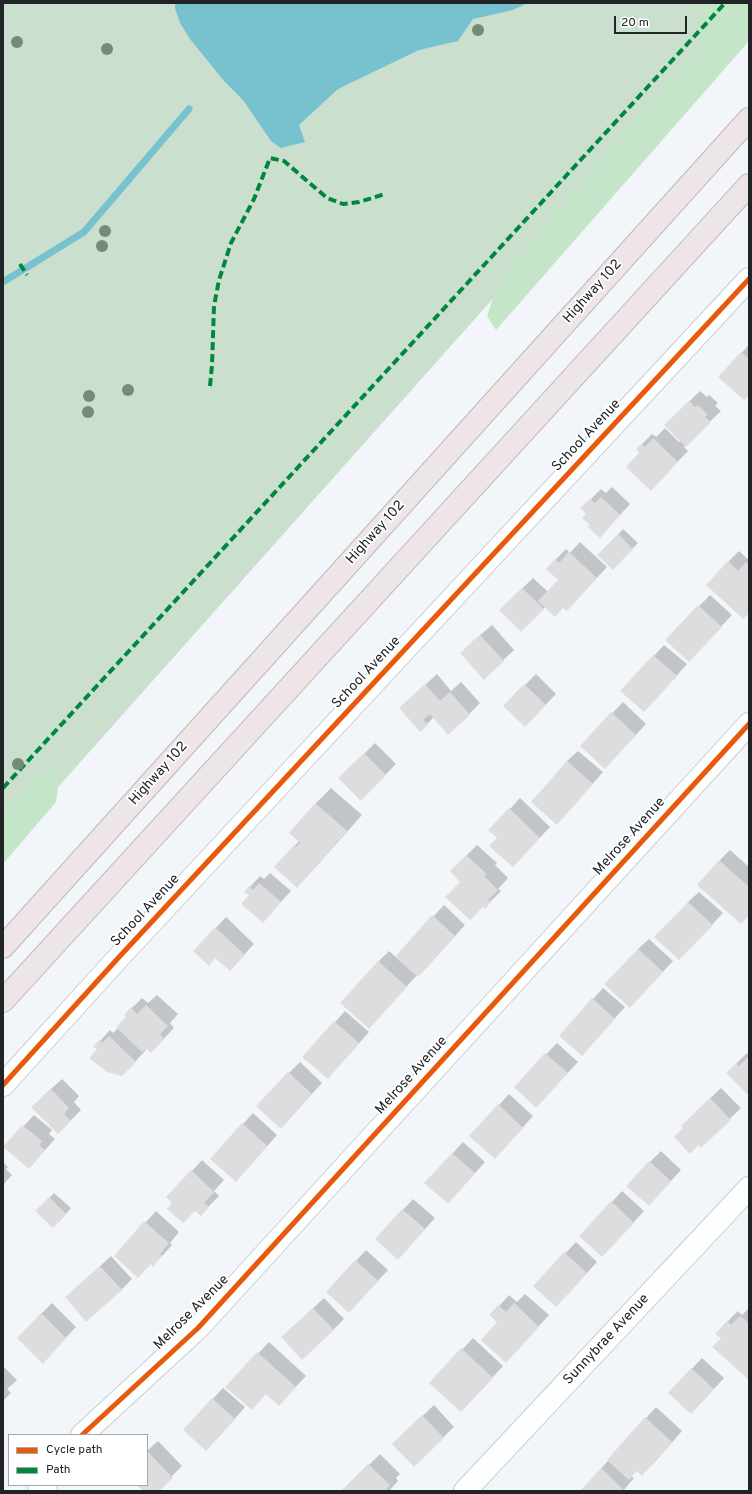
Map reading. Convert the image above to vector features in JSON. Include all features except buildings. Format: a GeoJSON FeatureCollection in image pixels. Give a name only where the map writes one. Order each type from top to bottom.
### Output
{"type":"FeatureCollection","features":[{"type":"Feature","properties":{"kind":"highway","name":"Highway 102"},"geometry":{"type":"LineString","coordinates":[[3,947],[749,119]]}},
{"type":"Feature","properties":{"kind":"highway"},"geometry":{"type":"LineString","coordinates":[[3,1001],[749,185]]}},
{"type":"Feature","properties":{"kind":"street","name":"School Avenue"},"geometry":{"type":"LineString","coordinates":[[3,1085],[131,944],[749,279]]}},
{"type":"Feature","properties":{"kind":"street","name":"Melrose Avenue"},"geometry":{"type":"LineString","coordinates":[[83,1434],[198,1328],[749,724]]}},
{"type":"Feature","properties":{"kind":"street","name":"Sunnybrae Avenue"},"geometry":{"type":"LineString","coordinates":[[466,1491],[749,1188]]}},
{"type":"Feature","properties":{"kind":"green space"},"geometry":{"type":"Polygon","coordinates":[[[3,3],[749,3],[749,11],[3,849],[3,3]]]}},
{"type":"Feature","properties":{"kind":"green space"},"geometry":{"type":"Polygon","coordinates":[[[700,3],[749,3],[749,41],[496,330],[487,316],[500,277],[701,44],[700,3]]]}},
{"type":"Feature","properties":{"kind":"green space"},"geometry":{"type":"Polygon","coordinates":[[[61,766],[56,802],[3,864],[3,811],[28,786],[61,766]]]}},
{"type":"Feature","properties":{"kind":"water"},"geometry":{"type":"Polygon","coordinates":[[[175,3],[528,3],[513,10],[473,19],[458,41],[419,50],[338,89],[299,125],[305,142],[281,148],[271,141],[243,100],[224,81],[190,39],[180,23],[175,8],[175,3]]]}},
{"type":"Feature","properties":{"kind":"waterway"},"geometry":{"type":"LineString","coordinates":[[3,282],[84,232],[189,109]]}},
{"type":"Feature","properties":{"kind":"marked path"},"geometry":{"type":"LineString","coordinates":[[3,788],[725,3]]}},
{"type":"Feature","properties":{"kind":"marked path"},"geometry":{"type":"LineString","coordinates":[[210,386],[214,306],[219,280],[231,243],[254,199],[270,158],[284,161],[327,198],[343,204],[359,202],[385,194]]}},
{"type":"Feature","properties":{"kind":"marked path"},"geometry":{"type":"LineString","coordinates":[[20,264],[27,275]]}},
{"type":"Feature","properties":{"kind":"cycle path"},"geometry":{"type":"LineString","coordinates":[[3,1085],[120,956],[749,279]]}},
{"type":"Feature","properties":{"kind":"cycle path"},"geometry":{"type":"LineString","coordinates":[[83,1434],[198,1328],[749,724]]}}]}
